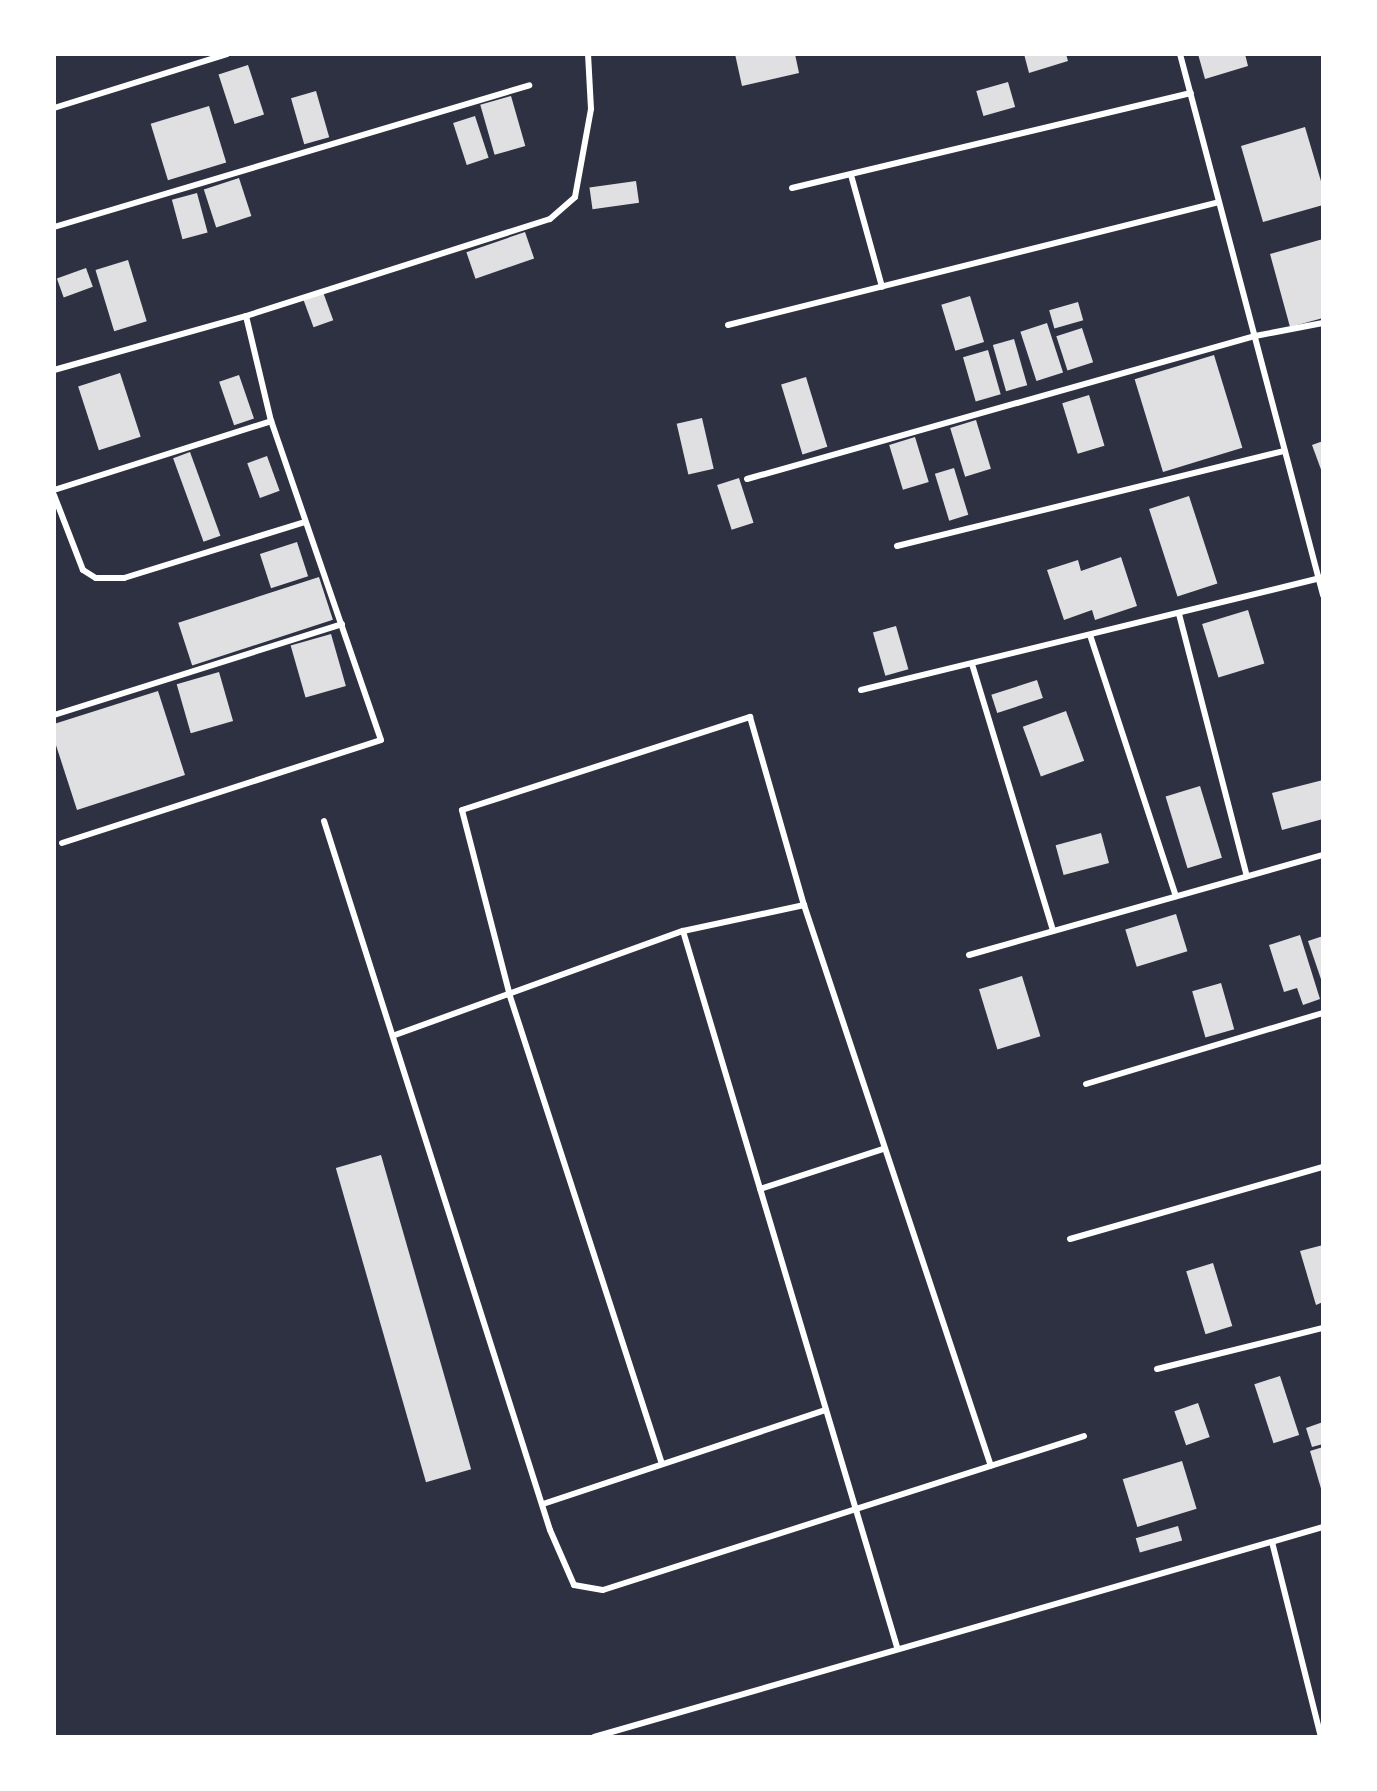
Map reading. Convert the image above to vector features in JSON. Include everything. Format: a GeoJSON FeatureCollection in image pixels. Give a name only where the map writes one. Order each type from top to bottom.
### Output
{"type":"FeatureCollection","features":[{"type":"Feature","properties":{"kind":"street"},"geometry":{"type":"LineString","coordinates":[[54,108],[227,54]]}},
{"type":"Feature","properties":{"kind":"street"},"geometry":{"type":"LineString","coordinates":[[54,370],[246,316],[550,219],[575,197],[591,109],[588,54]]}},
{"type":"Feature","properties":{"kind":"street"},"geometry":{"type":"LineString","coordinates":[[1180,54],[1321,578],[1323,595]]}},
{"type":"Feature","properties":{"kind":"street"},"geometry":{"type":"LineString","coordinates":[[54,227],[529,85]]}},
{"type":"Feature","properties":{"kind":"street"},"geometry":{"type":"LineString","coordinates":[[792,188],[1191,93]]}},
{"type":"Feature","properties":{"kind":"street"},"geometry":{"type":"LineString","coordinates":[[850,175],[882,287]]}},
{"type":"Feature","properties":{"kind":"street"},"geometry":{"type":"LineString","coordinates":[[728,326],[1219,202]]}},
{"type":"Feature","properties":{"kind":"street"},"geometry":{"type":"LineString","coordinates":[[62,843],[381,740],[271,421],[246,316]]}},
{"type":"Feature","properties":{"kind":"street"},"geometry":{"type":"LineString","coordinates":[[747,479],[1255,336],[1323,322]]}},
{"type":"Feature","properties":{"kind":"street"},"geometry":{"type":"LineString","coordinates":[[54,490],[271,421]]}},
{"type":"Feature","properties":{"kind":"street"},"geometry":{"type":"LineString","coordinates":[[897,546],[1285,451]]}},
{"type":"Feature","properties":{"kind":"street"},"geometry":{"type":"LineString","coordinates":[[54,495],[83,570],[96,578],[123,578],[305,522]]}},
{"type":"Feature","properties":{"kind":"street"},"geometry":{"type":"LineString","coordinates":[[861,690],[1321,578]]}},
{"type":"Feature","properties":{"kind":"street"},"geometry":{"type":"LineString","coordinates":[[1179,614],[1247,876]]}},
{"type":"Feature","properties":{"kind":"street"},"geometry":{"type":"LineString","coordinates":[[54,715],[342,624]]}},
{"type":"Feature","properties":{"kind":"street"},"geometry":{"type":"LineString","coordinates":[[1090,635],[1176,896]]}},
{"type":"Feature","properties":{"kind":"street"},"geometry":{"type":"LineString","coordinates":[[972,663],[1053,931]]}},
{"type":"Feature","properties":{"kind":"street"},"geometry":{"type":"LineString","coordinates":[[662,1464],[510,996],[462,810],[750,717],[804,904],[883,1149],[991,1466]]}},
{"type":"Feature","properties":{"kind":"street"},"geometry":{"type":"LineString","coordinates":[[324,821],[395,1035],[561,1562],[574,1585],[603,1590],[1084,1436]]}},
{"type":"Feature","properties":{"kind":"street"},"geometry":{"type":"LineString","coordinates":[[969,955],[1323,855]]}},
{"type":"Feature","properties":{"kind":"street"},"geometry":{"type":"LineString","coordinates":[[395,1035],[510,996],[683,931],[804,904]]}},
{"type":"Feature","properties":{"kind":"street"},"geometry":{"type":"LineString","coordinates":[[683,931],[897,1647]]}},
{"type":"Feature","properties":{"kind":"street"},"geometry":{"type":"LineString","coordinates":[[1086,1084],[1323,1013]]}},
{"type":"Feature","properties":{"kind":"street"},"geometry":{"type":"LineString","coordinates":[[760,1189],[883,1149]]}},
{"type":"Feature","properties":{"kind":"street"},"geometry":{"type":"LineString","coordinates":[[1070,1239],[1323,1167]]}},
{"type":"Feature","properties":{"kind":"street"},"geometry":{"type":"LineString","coordinates":[[1157,1369],[1323,1328]]}},
{"type":"Feature","properties":{"kind":"street"},"geometry":{"type":"LineString","coordinates":[[543,1504],[826,1410]]}},
{"type":"Feature","properties":{"kind":"street"},"geometry":{"type":"LineString","coordinates":[[594,1737],[897,1647],[1323,1527]]}},
{"type":"Feature","properties":{"kind":"street"},"geometry":{"type":"LineString","coordinates":[[1272,1542],[1321,1737]]}},
{"type":"Feature","properties":{"kind":"building"},"geometry":{"type":"Polygon","coordinates":[[[735,54],[795,54],[799,73],[742,86],[735,54]]]}},
{"type":"Feature","properties":{"kind":"building"},"geometry":{"type":"Polygon","coordinates":[[[1024,54],[1066,54],[1068,61],[1029,73],[1024,54]]]}},
{"type":"Feature","properties":{"kind":"building"},"geometry":{"type":"Polygon","coordinates":[[[1198,54],[1245,54],[1248,66],[1205,79],[1198,54]]]}},
{"type":"Feature","properties":{"kind":"building"},"geometry":{"type":"Polygon","coordinates":[[[248,65],[264,114],[235,124],[219,75],[248,65]]]}},
{"type":"Feature","properties":{"kind":"building"},"geometry":{"type":"Polygon","coordinates":[[[1008,82],[1015,107],[983,116],[976,91],[1008,82]]]}},
{"type":"Feature","properties":{"kind":"building"},"geometry":{"type":"Polygon","coordinates":[[[316,91],[329,137],[304,144],[291,98],[316,91]]]}},
{"type":"Feature","properties":{"kind":"building"},"geometry":{"type":"Polygon","coordinates":[[[511,96],[525,146],[495,155],[480,105],[511,96]]]}},
{"type":"Feature","properties":{"kind":"building"},"geometry":{"type":"Polygon","coordinates":[[[209,106],[226,162],[168,180],[151,124],[209,106]]]}},
{"type":"Feature","properties":{"kind":"building"},"geometry":{"type":"Polygon","coordinates":[[[475,116],[489,158],[467,165],[453,123],[475,116]]]}},
{"type":"Feature","properties":{"kind":"building"},"geometry":{"type":"Polygon","coordinates":[[[1305,127],[1323,188],[1323,205],[1263,222],[1241,146],[1305,127]]]}},
{"type":"Feature","properties":{"kind":"building"},"geometry":{"type":"Polygon","coordinates":[[[239,178],[251,216],[216,227],[204,189],[239,178]]]}},
{"type":"Feature","properties":{"kind":"building"},"geometry":{"type":"Polygon","coordinates":[[[636,181],[639,203],[593,209],[589,188],[636,181]]]}},
{"type":"Feature","properties":{"kind":"building"},"geometry":{"type":"Polygon","coordinates":[[[197,193],[208,233],[182,239],[172,200],[197,193]]]}},
{"type":"Feature","properties":{"kind":"building"},"geometry":{"type":"Polygon","coordinates":[[[525,232],[534,258],[475,279],[466,252],[525,232]]]}},
{"type":"Feature","properties":{"kind":"building"},"geometry":{"type":"Polygon","coordinates":[[[1323,239],[1323,318],[1290,327],[1270,254],[1323,239]]]}},
{"type":"Feature","properties":{"kind":"building"},"geometry":{"type":"Polygon","coordinates":[[[128,260],[147,321],[114,331],[95,270],[128,260]]]}},
{"type":"Feature","properties":{"kind":"building"},"geometry":{"type":"Polygon","coordinates":[[[86,268],[93,287],[64,297],[57,279],[86,268]]]}},
{"type":"Feature","properties":{"kind":"building"},"geometry":{"type":"Polygon","coordinates":[[[323,292],[333,320],[314,327],[303,299],[323,292]]]}},
{"type":"Feature","properties":{"kind":"building"},"geometry":{"type":"Polygon","coordinates":[[[970,296],[984,342],[955,351],[941,305],[970,296]]]}},
{"type":"Feature","properties":{"kind":"building"},"geometry":{"type":"Polygon","coordinates":[[[1078,302],[1083,320],[1054,329],[1049,310],[1078,302]]]}},
{"type":"Feature","properties":{"kind":"building"},"geometry":{"type":"Polygon","coordinates":[[[1047,323],[1063,372],[1036,381],[1020,332],[1047,323]]]}},
{"type":"Feature","properties":{"kind":"building"},"geometry":{"type":"Polygon","coordinates":[[[1082,328],[1093,362],[1067,371],[1056,336],[1082,328]]]}},
{"type":"Feature","properties":{"kind":"building"},"geometry":{"type":"Polygon","coordinates":[[[1014,339],[1027,385],[1006,391],[993,345],[1014,339]]]}},
{"type":"Feature","properties":{"kind":"building"},"geometry":{"type":"Polygon","coordinates":[[[988,350],[1001,394],[976,401],[963,357],[988,350]]]}},
{"type":"Feature","properties":{"kind":"building"},"geometry":{"type":"Polygon","coordinates":[[[1214,355],[1242,448],[1163,472],[1135,379],[1214,355]]]}},
{"type":"Feature","properties":{"kind":"building"},"geometry":{"type":"Polygon","coordinates":[[[120,373],[141,437],[99,450],[78,387],[120,373]]]}},
{"type":"Feature","properties":{"kind":"building"},"geometry":{"type":"Polygon","coordinates":[[[239,375],[254,418],[234,425],[219,382],[239,375]]]}},
{"type":"Feature","properties":{"kind":"building"},"geometry":{"type":"Polygon","coordinates":[[[806,377],[827,447],[802,454],[781,385],[806,377]]]}},
{"type":"Feature","properties":{"kind":"building"},"geometry":{"type":"Polygon","coordinates":[[[1089,395],[1104,446],[1078,454],[1062,403],[1089,395]]]}},
{"type":"Feature","properties":{"kind":"building"},"geometry":{"type":"Polygon","coordinates":[[[702,418],[714,469],[688,475],[677,424],[702,418]]]}},
{"type":"Feature","properties":{"kind":"building"},"geometry":{"type":"Polygon","coordinates":[[[976,420],[991,469],[965,477],[950,428],[976,420]]]}},
{"type":"Feature","properties":{"kind":"building"},"geometry":{"type":"Polygon","coordinates":[[[915,437],[929,482],[903,490],[889,445],[915,437]]]}},
{"type":"Feature","properties":{"kind":"building"},"geometry":{"type":"Polygon","coordinates":[[[1323,441],[1323,475],[1312,445],[1323,441]]]}},
{"type":"Feature","properties":{"kind":"building"},"geometry":{"type":"Polygon","coordinates":[[[190,452],[220,536],[204,542],[173,458],[190,452]]]}},
{"type":"Feature","properties":{"kind":"building"},"geometry":{"type":"Polygon","coordinates":[[[267,456],[280,491],[260,498],[247,463],[267,456]]]}},
{"type":"Feature","properties":{"kind":"building"},"geometry":{"type":"Polygon","coordinates":[[[954,468],[968,515],[949,521],[935,474],[954,468]]]}},
{"type":"Feature","properties":{"kind":"building"},"geometry":{"type":"Polygon","coordinates":[[[739,478],[754,523],[732,530],[717,485],[739,478]]]}},
{"type":"Feature","properties":{"kind":"building"},"geometry":{"type":"Polygon","coordinates":[[[1189,496],[1217,583],[1177,596],[1149,509],[1189,496]]]}},
{"type":"Feature","properties":{"kind":"building"},"geometry":{"type":"Polygon","coordinates":[[[297,542],[308,576],[271,588],[260,554],[297,542]]]}},
{"type":"Feature","properties":{"kind":"building"},"geometry":{"type":"Polygon","coordinates":[[[1121,557],[1137,606],[1095,620],[1092,610],[1064,620],[1047,570],[1078,560],[1081,571],[1121,557]]]}},
{"type":"Feature","properties":{"kind":"building"},"geometry":{"type":"Polygon","coordinates":[[[319,577],[333,620],[192,666],[178,623],[319,577]]]}},
{"type":"Feature","properties":{"kind":"building"},"geometry":{"type":"Polygon","coordinates":[[[1248,610],[1264,664],[1218,678],[1202,624],[1248,610]]]}},
{"type":"Feature","properties":{"kind":"building"},"geometry":{"type":"Polygon","coordinates":[[[896,626],[908,669],[885,676],[873,633],[896,626]]]}},
{"type":"Feature","properties":{"kind":"building"},"geometry":{"type":"Polygon","coordinates":[[[331,634],[346,686],[306,697],[291,646],[331,634]]]}},
{"type":"Feature","properties":{"kind":"building"},"geometry":{"type":"Polygon","coordinates":[[[219,672],[233,721],[191,733],[177,684],[219,672]]]}},
{"type":"Feature","properties":{"kind":"building"},"geometry":{"type":"Polygon","coordinates":[[[1037,680],[1043,698],[997,713],[991,695],[1037,680]]]}},
{"type":"Feature","properties":{"kind":"building"},"geometry":{"type":"Polygon","coordinates":[[[158,691],[185,775],[77,810],[54,739],[54,724],[158,691]]]}},
{"type":"Feature","properties":{"kind":"building"},"geometry":{"type":"Polygon","coordinates":[[[1066,711],[1084,761],[1041,777],[1023,727],[1066,711]]]}},
{"type":"Feature","properties":{"kind":"building"},"geometry":{"type":"Polygon","coordinates":[[[1323,780],[1323,819],[1282,830],[1272,793],[1323,780]]]}},
{"type":"Feature","properties":{"kind":"building"},"geometry":{"type":"Polygon","coordinates":[[[1200,786],[1222,858],[1188,868],[1166,797],[1200,786]]]}},
{"type":"Feature","properties":{"kind":"building"},"geometry":{"type":"Polygon","coordinates":[[[1101,833],[1109,863],[1064,875],[1056,845],[1101,833]]]}},
{"type":"Feature","properties":{"kind":"building"},"geometry":{"type":"Polygon","coordinates":[[[1176,914],[1187,951],[1137,967],[1125,929],[1176,914]]]}},
{"type":"Feature","properties":{"kind":"building"},"geometry":{"type":"Polygon","coordinates":[[[1300,935],[1320,999],[1303,1005],[1297,988],[1284,992],[1269,945],[1300,935]]]}},
{"type":"Feature","properties":{"kind":"building"},"geometry":{"type":"Polygon","coordinates":[[[1323,936],[1323,985],[1308,941],[1323,936]]]}},
{"type":"Feature","properties":{"kind":"building"},"geometry":{"type":"Polygon","coordinates":[[[1022,976],[1040,1036],[997,1049],[979,989],[1022,976]]]}},
{"type":"Feature","properties":{"kind":"building"},"geometry":{"type":"Polygon","coordinates":[[[1221,983],[1234,1029],[1205,1037],[1192,991],[1221,983]]]}},
{"type":"Feature","properties":{"kind":"building"},"geometry":{"type":"Polygon","coordinates":[[[381,1155],[471,1469],[426,1482],[336,1168],[381,1155]]]}},
{"type":"Feature","properties":{"kind":"building"},"geometry":{"type":"Polygon","coordinates":[[[1323,1245],[1323,1302],[1316,1305],[1300,1251],[1323,1245]]]}},
{"type":"Feature","properties":{"kind":"building"},"geometry":{"type":"Polygon","coordinates":[[[1213,1263],[1232,1326],[1206,1334],[1186,1271],[1213,1263]]]}},
{"type":"Feature","properties":{"kind":"building"},"geometry":{"type":"Polygon","coordinates":[[[1280,1376],[1299,1435],[1273,1443],[1254,1384],[1280,1376]]]}},
{"type":"Feature","properties":{"kind":"building"},"geometry":{"type":"Polygon","coordinates":[[[1198,1403],[1210,1437],[1186,1445],[1174,1411],[1198,1403]]]}},
{"type":"Feature","properties":{"kind":"building"},"geometry":{"type":"Polygon","coordinates":[[[1323,1422],[1323,1444],[1312,1447],[1306,1428],[1323,1422]]]}},
{"type":"Feature","properties":{"kind":"building"},"geometry":{"type":"Polygon","coordinates":[[[1323,1447],[1323,1492],[1322,1492],[1310,1451],[1323,1447]]]}},
{"type":"Feature","properties":{"kind":"building"},"geometry":{"type":"Polygon","coordinates":[[[1182,1461],[1197,1509],[1137,1527],[1123,1479],[1182,1461]]]}},
{"type":"Feature","properties":{"kind":"building"},"geometry":{"type":"Polygon","coordinates":[[[1178,1526],[1182,1540],[1140,1553],[1136,1538],[1178,1526]]]}}]}
